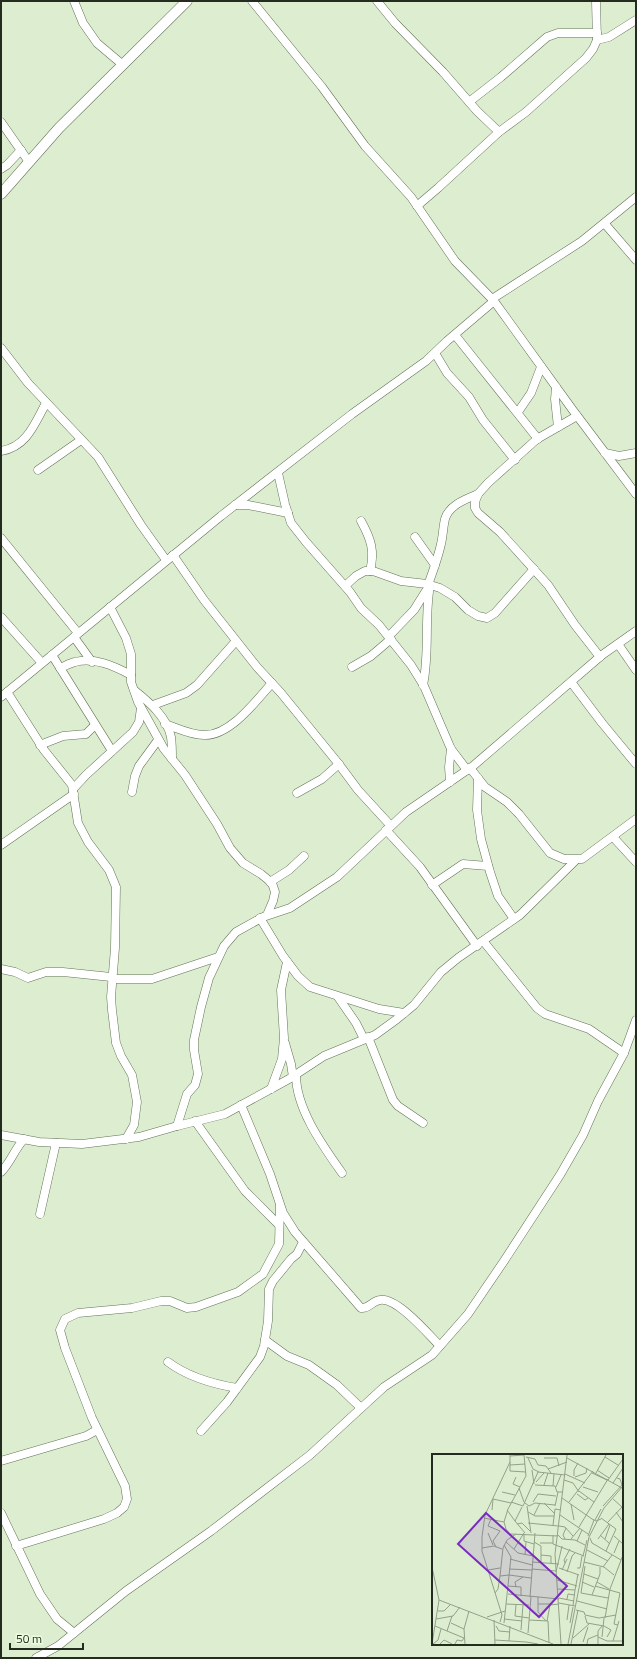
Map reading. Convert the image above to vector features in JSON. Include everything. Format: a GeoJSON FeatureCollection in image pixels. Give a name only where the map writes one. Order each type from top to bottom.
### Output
{"type":"FeatureCollection","features":[{"type":"Feature","properties":{"kind":"street"},"geometry":{"type":"LineString","coordinates":[[74,1],[83,23],[97,43],[123,65]]}},
{"type":"Feature","properties":{"kind":"street"},"geometry":{"type":"LineString","coordinates":[[1,194],[59,128],[187,1]]}},
{"type":"Feature","properties":{"kind":"street"},"geometry":{"type":"LineString","coordinates":[[252,1],[322,87],[365,146],[411,197],[455,261],[493,300],[577,416],[636,494]]}},
{"type":"Feature","properties":{"kind":"street"},"geometry":{"type":"LineString","coordinates":[[377,1],[395,23],[499,132]]}},
{"type":"Feature","properties":{"kind":"street"},"geometry":{"type":"LineString","coordinates":[[416,206],[438,188],[499,132],[526,112],[586,58],[593,50],[597,36],[596,1]]}},
{"type":"Feature","properties":{"kind":"street"},"geometry":{"type":"LineString","coordinates":[[469,102],[547,37],[558,33],[609,37],[636,20]]}},
{"type":"Feature","properties":{"kind":"street"},"geometry":{"type":"LineString","coordinates":[[1,122],[29,162]]}},
{"type":"Feature","properties":{"kind":"street"},"geometry":{"type":"LineString","coordinates":[[1,169],[21,150]]}},
{"type":"Feature","properties":{"kind":"street"},"geometry":{"type":"LineString","coordinates":[[126,1139],[134,1125],[137,1102],[132,1075],[121,1056],[116,1043],[111,998],[115,948],[116,887],[109,870],[88,842],[78,823],[72,785],[3,695],[166,560],[352,414],[426,361],[493,300],[582,241],[605,224],[636,197]]}},
{"type":"Feature","properties":{"kind":"street"},"geometry":{"type":"LineString","coordinates":[[605,224],[635,254]]}},
{"type":"Feature","properties":{"kind":"street"},"geometry":{"type":"LineString","coordinates":[[454,335],[518,412],[538,439]]}},
{"type":"Feature","properties":{"kind":"street"},"geometry":{"type":"LineString","coordinates":[[1,348],[28,383],[98,457],[141,525],[166,560]]}},
{"type":"Feature","properties":{"kind":"street"},"geometry":{"type":"LineString","coordinates":[[435,353],[446,373],[468,398],[483,420],[515,460]]}},
{"type":"Feature","properties":{"kind":"street"},"geometry":{"type":"LineString","coordinates":[[518,412],[531,393],[541,367]]}},
{"type":"Feature","properties":{"kind":"street"},"geometry":{"type":"LineString","coordinates":[[556,387],[555,399],[558,427]]}},
{"type":"Feature","properties":{"kind":"street"},"geometry":{"type":"LineString","coordinates":[[1,451],[11,449],[19,444],[30,431],[46,403]]}},
{"type":"Feature","properties":{"kind":"street"},"geometry":{"type":"LineString","coordinates":[[577,416],[538,439],[488,482],[478,494],[475,502],[475,508],[478,513],[500,532],[548,584],[575,625],[600,657]]}},
{"type":"Feature","properties":{"kind":"street"},"geometry":{"type":"LineString","coordinates":[[38,470],[81,440]]}},
{"type":"Feature","properties":{"kind":"street"},"geometry":{"type":"LineString","coordinates":[[605,453],[619,456],[636,453]]}},
{"type":"Feature","properties":{"kind":"street"},"geometry":{"type":"LineString","coordinates":[[278,473],[291,523],[345,586],[361,608],[390,638],[411,665],[423,685],[451,749],[485,787],[507,802],[519,814],[550,853],[564,860],[582,859],[636,819]]}},
{"type":"Feature","properties":{"kind":"street"},"geometry":{"type":"LineString","coordinates":[[423,685],[427,658],[426,623],[429,586],[442,542],[445,519],[456,505],[465,499],[478,494]]}},
{"type":"Feature","properties":{"kind":"street"},"geometry":{"type":"LineString","coordinates":[[236,505],[248,505],[288,512]]}},
{"type":"Feature","properties":{"kind":"street"},"geometry":{"type":"LineString","coordinates":[[361,521],[372,548],[373,555],[370,571]]}},
{"type":"Feature","properties":{"kind":"street"},"geometry":{"type":"LineString","coordinates":[[415,536],[435,565]]}},
{"type":"Feature","properties":{"kind":"street"},"geometry":{"type":"LineString","coordinates":[[1,538],[76,635],[92,662]]}},
{"type":"Feature","properties":{"kind":"street"},"geometry":{"type":"LineString","coordinates":[[173,555],[204,600],[236,641],[339,764],[420,867],[432,885],[480,944],[541,1011],[545,1014],[590,1029],[624,1053]]}},
{"type":"Feature","properties":{"kind":"street"},"geometry":{"type":"LineString","coordinates":[[345,586],[356,576],[365,571],[370,571],[401,581],[440,588],[455,597],[468,610],[478,616],[487,618],[496,613],[534,569]]}},
{"type":"Feature","properties":{"kind":"street"},"geometry":{"type":"LineString","coordinates":[[352,667],[371,656],[390,638],[414,610],[429,586]]}},
{"type":"Feature","properties":{"kind":"street"},"geometry":{"type":"LineString","coordinates":[[110,607],[126,638],[131,654],[131,675],[134,690],[141,708],[158,740],[201,800],[230,848],[242,863],[261,874],[270,882],[275,892],[273,901],[264,917]]}},
{"type":"Feature","properties":{"kind":"street"},"geometry":{"type":"LineString","coordinates":[[1,617],[42,663]]}},
{"type":"Feature","properties":{"kind":"street"},"geometry":{"type":"LineString","coordinates":[[177,1126],[187,1094],[195,1085],[198,1074],[194,1040],[209,978],[224,946],[236,932],[264,917],[290,908],[337,877],[406,812],[468,769],[600,657],[636,631]]}},
{"type":"Feature","properties":{"kind":"street"},"geometry":{"type":"LineString","coordinates":[[153,705],[186,693],[197,685],[236,641]]}},
{"type":"Feature","properties":{"kind":"street"},"geometry":{"type":"LineString","coordinates":[[618,644],[636,670]]}},
{"type":"Feature","properties":{"kind":"street"},"geometry":{"type":"LineString","coordinates":[[52,655],[112,751]]}},
{"type":"Feature","properties":{"kind":"street"},"geometry":{"type":"LineString","coordinates":[[60,668],[77,661],[108,663],[131,675]]}},
{"type":"Feature","properties":{"kind":"street"},"geometry":{"type":"LineString","coordinates":[[571,682],[636,764]]}},
{"type":"Feature","properties":{"kind":"street"},"geometry":{"type":"LineString","coordinates":[[165,724],[204,735],[220,732],[249,709],[272,683]]}},
{"type":"Feature","properties":{"kind":"street"},"geometry":{"type":"LineString","coordinates":[[134,690],[153,705],[165,724],[170,736],[172,760]]}},
{"type":"Feature","properties":{"kind":"street"},"geometry":{"type":"LineString","coordinates":[[1,845],[74,792],[112,751],[133,732],[139,722],[141,708]]}},
{"type":"Feature","properties":{"kind":"street"},"geometry":{"type":"LineString","coordinates":[[40,745],[64,736],[86,734],[95,725]]}},
{"type":"Feature","properties":{"kind":"street"},"geometry":{"type":"LineString","coordinates":[[132,792],[135,776],[139,766],[158,740]]}},
{"type":"Feature","properties":{"kind":"street"},"geometry":{"type":"LineString","coordinates":[[450,782],[449,767],[451,749]]}},
{"type":"Feature","properties":{"kind":"street"},"geometry":{"type":"LineString","coordinates":[[297,792],[322,778],[339,764]]}},
{"type":"Feature","properties":{"kind":"street"},"geometry":{"type":"LineString","coordinates":[[478,778],[477,810],[481,839],[498,896],[514,919]]}},
{"type":"Feature","properties":{"kind":"street"},"geometry":{"type":"LineString","coordinates":[[613,837],[636,862]]}},
{"type":"Feature","properties":{"kind":"street"},"geometry":{"type":"LineString","coordinates":[[270,882],[289,870],[304,856]]}},
{"type":"Feature","properties":{"kind":"street"},"geometry":{"type":"LineString","coordinates":[[1,1135],[56,1143],[82,1144],[139,1138],[177,1126],[225,1114],[294,1076],[324,1056],[375,1035],[414,1005],[441,972],[458,958],[514,919],[576,860]]}},
{"type":"Feature","properties":{"kind":"street"},"geometry":{"type":"LineString","coordinates":[[432,885],[463,864],[488,866]]}},
{"type":"Feature","properties":{"kind":"street"},"geometry":{"type":"LineString","coordinates":[[264,917],[287,962],[310,987],[379,1009],[404,1013]]}},
{"type":"Feature","properties":{"kind":"street"},"geometry":{"type":"LineString","coordinates":[[1,969],[15,972],[28,978],[46,972],[63,972],[112,978],[152,979],[218,957]]}},
{"type":"Feature","properties":{"kind":"street"},"geometry":{"type":"LineString","coordinates":[[271,1089],[282,1059],[284,1040],[281,990],[287,962]]}},
{"type":"Feature","properties":{"kind":"street"},"geometry":{"type":"LineString","coordinates":[[338,997],[366,1038],[393,1100],[398,1106],[423,1123]]}},
{"type":"Feature","properties":{"kind":"street"},"geometry":{"type":"LineString","coordinates":[[36,1658],[58,1646],[126,1591],[211,1531],[310,1454],[384,1387],[432,1355],[474,1306],[560,1175],[583,1135],[598,1101],[624,1053],[636,1020]]}},
{"type":"Feature","properties":{"kind":"street"},"geometry":{"type":"LineString","coordinates":[[284,1040],[306,1114],[315,1132],[342,1173]]}},
{"type":"Feature","properties":{"kind":"street"},"geometry":{"type":"LineString","coordinates":[[241,1105],[270,1174],[283,1213],[303,1242],[361,1308],[365,1309],[379,1300],[387,1300],[411,1317],[440,1346]]}},
{"type":"Feature","properties":{"kind":"street"},"geometry":{"type":"LineString","coordinates":[[195,1121],[245,1191],[279,1224]]}},
{"type":"Feature","properties":{"kind":"street"},"geometry":{"type":"LineString","coordinates":[[1,1172],[12,1159],[17,1147],[24,1139]]}},
{"type":"Feature","properties":{"kind":"street"},"geometry":{"type":"LineString","coordinates":[[40,1214],[56,1143]]}},
{"type":"Feature","properties":{"kind":"street"},"geometry":{"type":"LineString","coordinates":[[16,1546],[104,1519],[117,1513],[124,1507],[127,1499],[125,1486],[98,1430],[63,1342],[60,1330],[65,1319],[78,1313],[132,1308],[161,1301],[170,1301],[187,1308],[196,1307],[238,1292],[262,1274],[279,1244],[280,1206]]}},
{"type":"Feature","properties":{"kind":"street"},"geometry":{"type":"LineString","coordinates":[[201,1431],[227,1402],[260,1357],[265,1340],[271,1285],[291,1258],[297,1254],[303,1242]]}},
{"type":"Feature","properties":{"kind":"street"},"geometry":{"type":"LineString","coordinates":[[265,1340],[286,1356],[310,1365],[332,1381],[361,1408]]}},
{"type":"Feature","properties":{"kind":"street"},"geometry":{"type":"LineString","coordinates":[[168,1362],[179,1370],[190,1375],[209,1382],[237,1388]]}},
{"type":"Feature","properties":{"kind":"street"},"geometry":{"type":"LineString","coordinates":[[1,1461],[86,1436],[98,1430]]}},
{"type":"Feature","properties":{"kind":"street"},"geometry":{"type":"LineString","coordinates":[[1,1513],[40,1594],[57,1619],[74,1633]]}}]}
